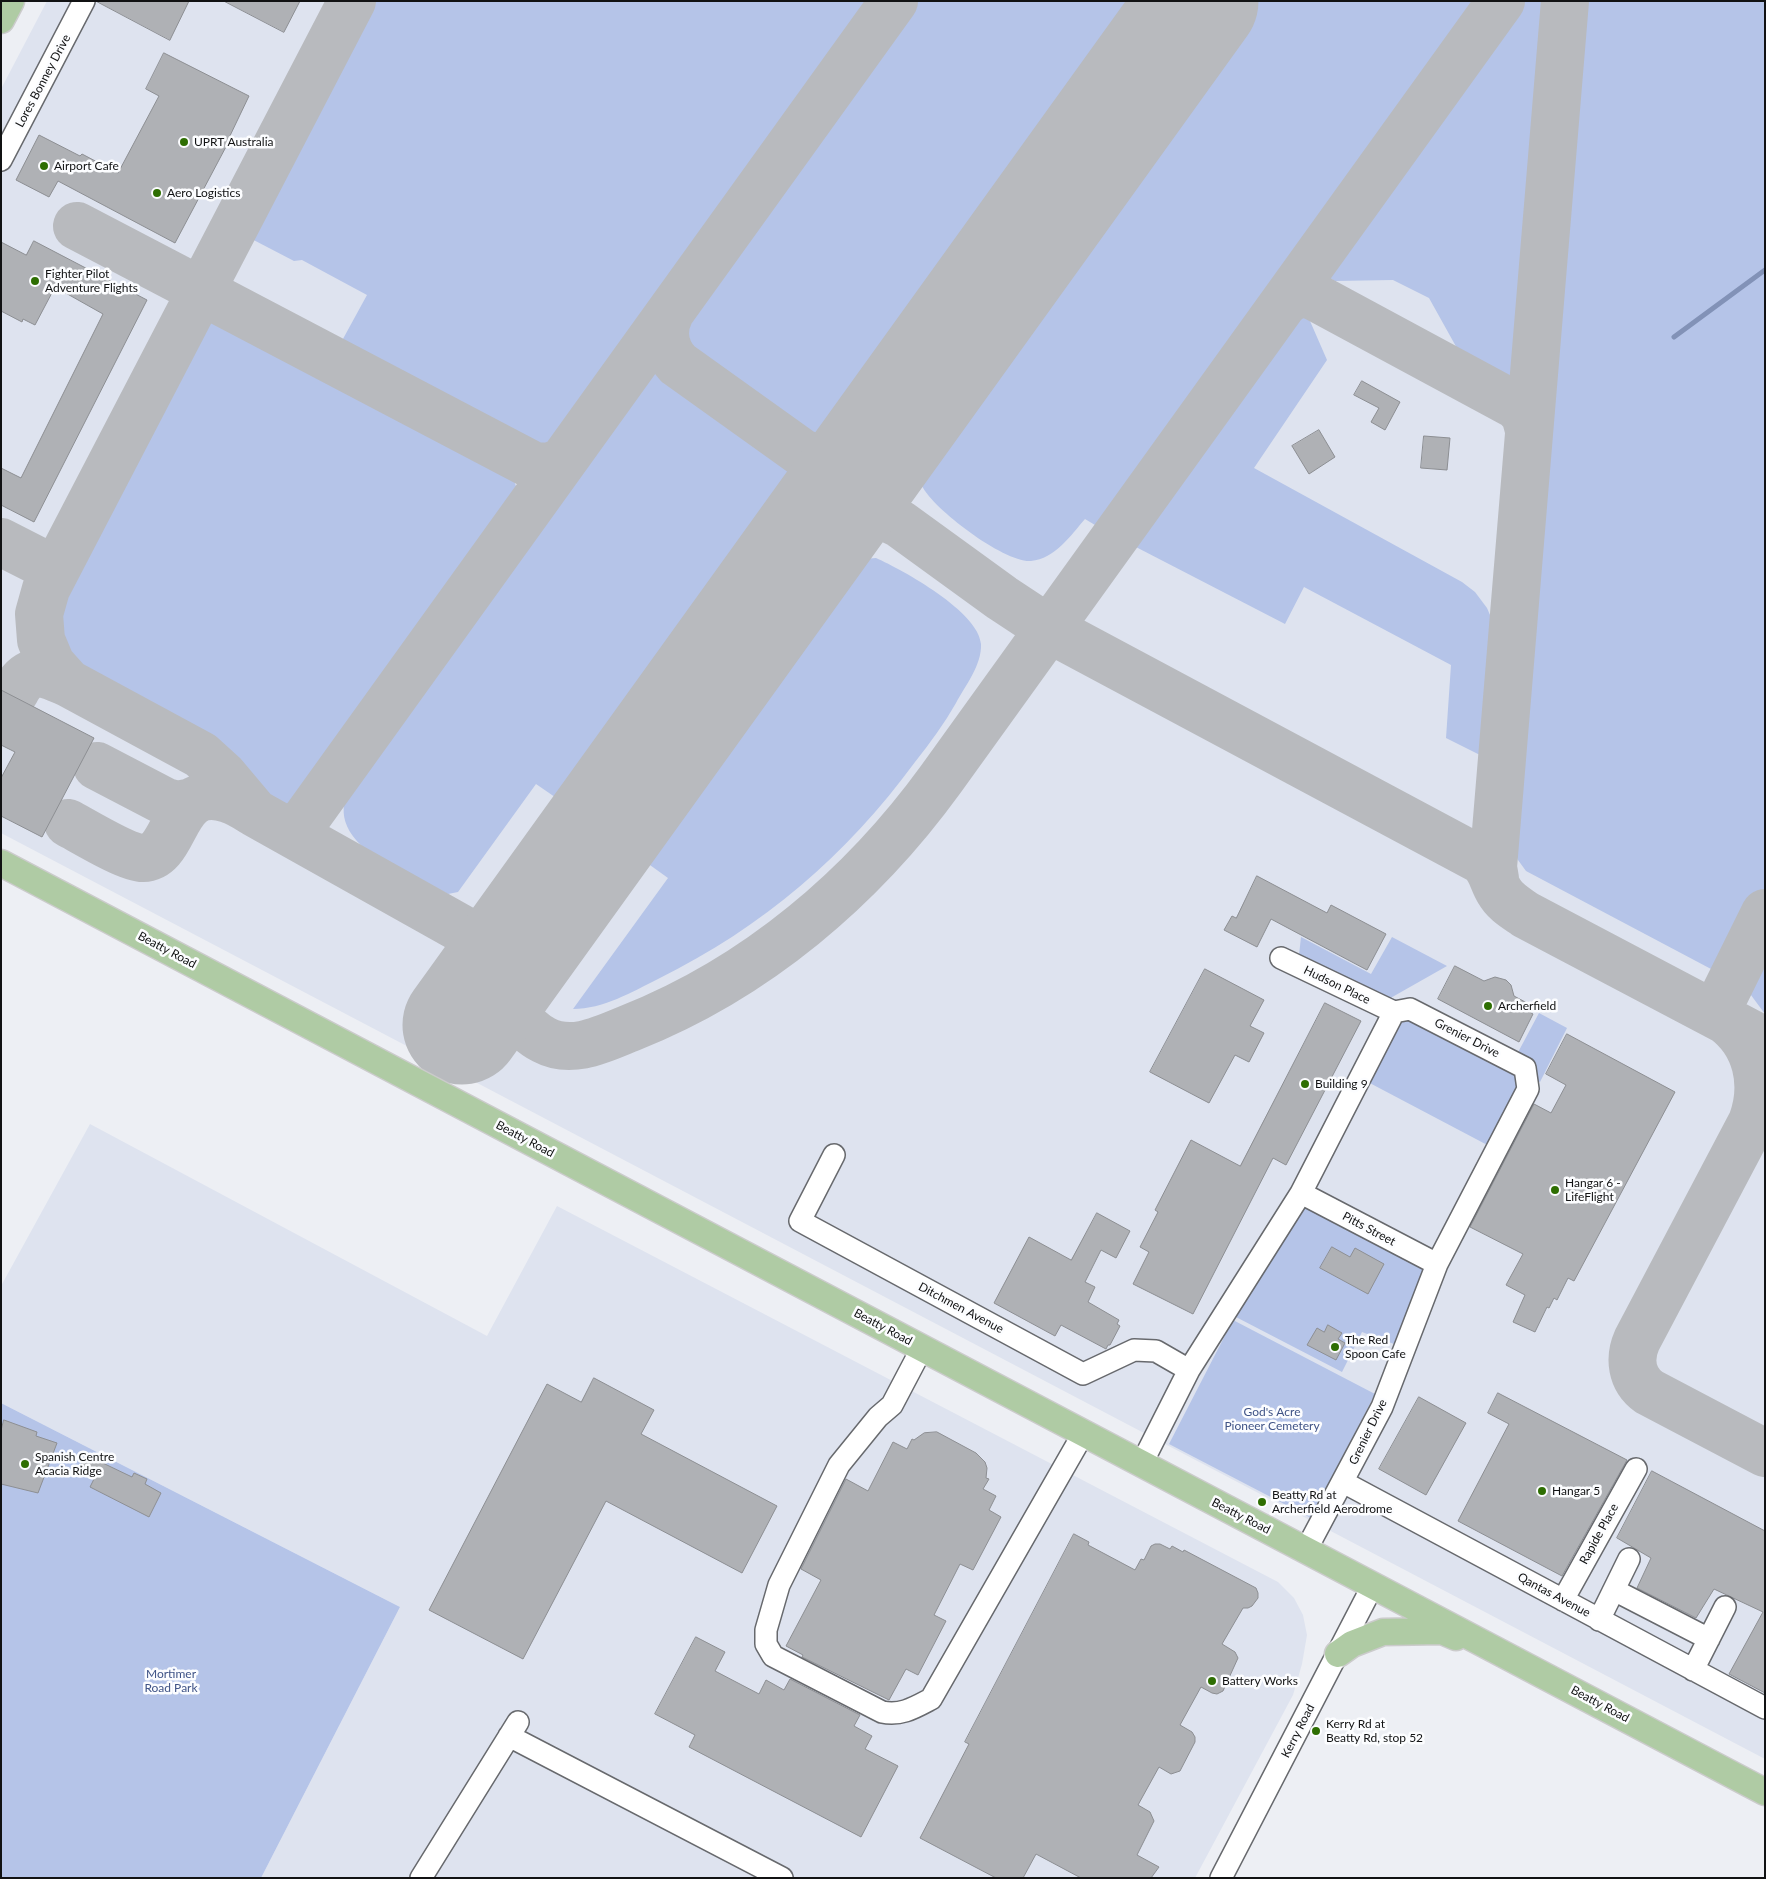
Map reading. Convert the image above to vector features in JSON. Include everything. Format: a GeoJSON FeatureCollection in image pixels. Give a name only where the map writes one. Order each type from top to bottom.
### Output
{"type":"FeatureCollection","features":[{"type":"Feature","properties":{"kind":"main road"},"geometry":{"type":"LineString","coordinates":[[1,20],[11,1]]}},
{"type":"Feature","properties":{"kind":"main road","name":"Beatty Road"},"geometry":{"type":"LineString","coordinates":[[1,863],[1765,1792]]}},
{"type":"Feature","properties":{"kind":"main road"},"geometry":{"type":"LineString","coordinates":[[1338,1654],[1352,1644],[1383,1632],[1442,1631],[1513,1658]]}},
{"type":"Feature","properties":{"kind":"street","name":"Lores Bonney Drive"},"geometry":{"type":"LineString","coordinates":[[1,160],[84,1]]}},
{"type":"Feature","properties":{"kind":"street","name":"Hudson Place"},"geometry":{"type":"LineString","coordinates":[[1281,958],[1394,1012]]}},
{"type":"Feature","properties":{"kind":"street","name":"Grenier Drive"},"geometry":{"type":"LineString","coordinates":[[1306,1550],[1382,1407],[1437,1264],[1528,1089],[1525,1068],[1410,1009],[1394,1012]]}},
{"type":"Feature","properties":{"kind":"street"},"geometry":{"type":"LineString","coordinates":[[1142,1464],[1189,1370],[1301,1193],[1394,1012]]}},
{"type":"Feature","properties":{"kind":"street","name":"Ditchmen Avenue"},"geometry":{"type":"LineString","coordinates":[[834,1155],[800,1221],[1083,1374],[1134,1350],[1156,1351],[1189,1370]]}},
{"type":"Feature","properties":{"kind":"street","name":"Pitts Street"},"geometry":{"type":"LineString","coordinates":[[1301,1193],[1437,1264]]}},
{"type":"Feature","properties":{"kind":"street"},"geometry":{"type":"LineString","coordinates":[[922,1348],[892,1405],[878,1417],[839,1465],[779,1585],[766,1630],[766,1644],[773,1656],[882,1712],[894,1714],[910,1710],[931,1699],[1083,1434]]}},
{"type":"Feature","properties":{"kind":"street","name":"Rapide Place"},"geometry":{"type":"LineString","coordinates":[[1563,1600],[1636,1468]]}},
{"type":"Feature","properties":{"kind":"street","name":"Qantas Avenue"},"geometry":{"type":"LineString","coordinates":[[1343,1482],[1765,1708]]}},
{"type":"Feature","properties":{"kind":"street"},"geometry":{"type":"LineString","coordinates":[[1599,1620],[1629,1559]]}},
{"type":"Feature","properties":{"kind":"street","name":"Kerry Road"},"geometry":{"type":"LineString","coordinates":[[1221,1878],[1373,1585]]}},
{"type":"Feature","properties":{"kind":"street"},"geometry":{"type":"LineString","coordinates":[[1614,1590],[1709,1639]]}},
{"type":"Feature","properties":{"kind":"street"},"geometry":{"type":"LineString","coordinates":[[1693,1670],[1725,1607]]}},
{"type":"Feature","properties":{"kind":"street"},"geometry":{"type":"LineString","coordinates":[[421,1878],[513,1729],[782,1878]]}},
{"type":"Feature","properties":{"kind":"shaded area"},"geometry":{"type":"Polygon","coordinates":[[[47,1],[1765,1],[1765,1759],[1,833],[1,89],[47,1]]]}},
{"type":"Feature","properties":{"kind":"shaded area"},"geometry":{"type":"Polygon","coordinates":[[[90,1124],[487,1336],[557,1206],[1278,1582],[1294,1598],[1303,1615],[1307,1635],[1302,1664],[1293,1695],[1195,1878],[261,1878],[400,1607],[1,1403],[1,1286],[90,1124]]]}},
{"type":"Feature","properties":{"kind":"green space"},"geometry":{"type":"Polygon","coordinates":[[[366,1],[877,1],[559,447],[545,453],[518,444],[338,348],[367,295],[302,260],[294,261],[244,235],[366,1]]]}},
{"type":"Feature","properties":{"kind":"green space"},"geometry":{"type":"Polygon","coordinates":[[[910,1],[1148,1],[831,441],[825,443],[803,434],[691,354],[677,338],[676,326],[910,1]]]}},
{"type":"Feature","properties":{"kind":"green space"},"geometry":{"type":"Polygon","coordinates":[[[1251,1],[1481,1],[1113,513],[1095,525],[1085,519],[1062,545],[1048,556],[1031,561],[1005,554],[971,533],[940,508],[921,484],[924,468],[919,463],[1251,1]]]}},
{"type":"Feature","properties":{"kind":"green space"},"geometry":{"type":"Polygon","coordinates":[[[1520,1],[1549,1],[1517,378],[1506,380],[1463,359],[1429,298],[1393,280],[1335,281],[1324,275],[1520,1]]]}},
{"type":"Feature","properties":{"kind":"green space"},"geometry":{"type":"Polygon","coordinates":[[[1584,1],[1765,1],[1765,1014],[1745,987],[1526,871],[1512,848],[1584,1]]]}},
{"type":"Feature","properties":{"kind":"green space"},"geometry":{"type":"Polygon","coordinates":[[[1301,313],[1307,316],[1310,321],[1327,360],[1254,468],[1462,582],[1475,592],[1487,608],[1496,629],[1486,758],[1446,738],[1451,665],[1304,587],[1285,624],[1134,546],[1136,536],[1296,314],[1301,313]]]}},
{"type":"Feature","properties":{"kind":"green space"},"geometry":{"type":"Polygon","coordinates":[[[219,315],[493,461],[511,476],[517,491],[517,497],[298,810],[261,797],[245,785],[226,762],[212,749],[189,734],[74,674],[60,658],[53,641],[50,622],[55,599],[200,319],[219,315]]]}},
{"type":"Feature","properties":{"kind":"green space"},"geometry":{"type":"Polygon","coordinates":[[[651,370],[670,378],[783,459],[796,474],[800,485],[568,806],[536,784],[458,892],[448,894],[366,850],[356,840],[345,822],[344,813],[344,803],[351,782],[356,770],[642,374],[651,370]]]}},
{"type":"Feature","properties":{"kind":"green space"},"geometry":{"type":"Polygon","coordinates":[[[876,558],[904,572],[938,594],[968,619],[977,632],[981,644],[979,660],[942,726],[888,796],[860,828],[800,886],[767,912],[696,959],[638,989],[606,1003],[573,1009],[668,878],[636,855],[842,570],[864,559],[876,558]]]}},
{"type":"Feature","properties":{"kind":"green space"},"geometry":{"type":"Polygon","coordinates":[[[1301,937],[1371,974],[1392,937],[1447,966],[1387,1000],[1299,955],[1301,937]]]}},
{"type":"Feature","properties":{"kind":"green space"},"geometry":{"type":"Polygon","coordinates":[[[1539,1013],[1567,1028],[1540,1082],[1531,1077],[1515,1058],[1539,1013]]]}},
{"type":"Feature","properties":{"kind":"green space"},"geometry":{"type":"Polygon","coordinates":[[[1411,1015],[1521,1070],[1524,1089],[1493,1148],[1364,1080],[1397,1017],[1411,1015]]]}},
{"type":"Feature","properties":{"kind":"green space"},"geometry":{"type":"Polygon","coordinates":[[[1305,1200],[1432,1267],[1402,1347],[1362,1332],[1342,1372],[1234,1316],[1305,1200]]]}},
{"type":"Feature","properties":{"kind":"green space","name":"God's Acre Pioneer Cemetery"},"geometry":{"type":"Polygon","coordinates":[[[1233,1320],[1375,1394],[1311,1518],[1169,1444],[1233,1320]]]}},
{"type":"Feature","properties":{"kind":"green space","name":"Mortimer Road Park"},"geometry":{"type":"Polygon","coordinates":[[[1,1403],[400,1607],[261,1878],[1,1878],[1,1403]]]}},
{"type":"Feature","properties":{"kind":"building"},"geometry":{"type":"Polygon","coordinates":[[[96,1],[189,1],[170,40],[96,1]]]}},
{"type":"Feature","properties":{"kind":"building"},"geometry":{"type":"Polygon","coordinates":[[[224,1],[300,1],[284,32],[224,1]]]}},
{"type":"Feature","properties":{"kind":"building"},"geometry":{"type":"Polygon","coordinates":[[[164,53],[249,96],[228,143],[175,243],[58,181],[49,197],[16,180],[39,135],[80,156],[82,154],[118,173],[159,96],[146,89],[164,53]]]}},
{"type":"Feature","properties":{"kind":"building"},"geometry":{"type":"Polygon","coordinates":[[[34,241],[147,300],[34,522],[1,505],[1,468],[21,478],[103,314],[55,287],[35,325],[23,319],[22,322],[1,311],[1,242],[26,255],[34,241]]]}},
{"type":"Feature","properties":{"kind":"building"},"geometry":{"type":"Polygon","coordinates":[[[1362,381],[1400,402],[1385,430],[1371,422],[1379,408],[1354,395],[1362,381]]]}},
{"type":"Feature","properties":{"kind":"building"},"geometry":{"type":"Polygon","coordinates":[[[1319,430],[1335,457],[1309,474],[1292,446],[1319,430]]]}},
{"type":"Feature","properties":{"kind":"building"},"geometry":{"type":"Polygon","coordinates":[[[1424,436],[1450,438],[1447,470],[1421,468],[1424,436]]]}},
{"type":"Feature","properties":{"kind":"building"},"geometry":{"type":"Polygon","coordinates":[[[1,690],[94,738],[42,837],[1,816],[1,778],[15,752],[1,745],[1,690]]]}},
{"type":"Feature","properties":{"kind":"building"},"geometry":{"type":"Polygon","coordinates":[[[1257,876],[1327,913],[1331,905],[1386,934],[1367,970],[1271,919],[1257,947],[1224,930],[1232,916],[1236,918],[1257,876]]]}},
{"type":"Feature","properties":{"kind":"building","name":"Archerfield"},"geometry":{"type":"Polygon","coordinates":[[[1455,966],[1484,981],[1495,977],[1506,980],[1511,985],[1514,996],[1527,1003],[1524,1009],[1533,1014],[1519,1042],[1438,999],[1455,966]]]}},
{"type":"Feature","properties":{"kind":"building"},"geometry":{"type":"Polygon","coordinates":[[[1205,969],[1264,1000],[1250,1026],[1264,1033],[1249,1062],[1235,1055],[1209,1103],[1150,1072],[1205,969]]]}},
{"type":"Feature","properties":{"kind":"building"},"geometry":{"type":"Polygon","coordinates":[[[1325,1003],[1361,1021],[1286,1165],[1273,1158],[1193,1314],[1133,1284],[1149,1252],[1140,1247],[1158,1212],[1155,1210],[1191,1140],[1240,1166],[1325,1003]]]}},
{"type":"Feature","properties":{"kind":"building"},"geometry":{"type":"Polygon","coordinates":[[[1567,1034],[1675,1092],[1574,1281],[1568,1278],[1557,1300],[1554,1298],[1549,1308],[1547,1307],[1535,1332],[1513,1322],[1525,1295],[1506,1285],[1523,1254],[1470,1227],[1534,1104],[1551,1113],[1566,1085],[1546,1074],[1567,1034]]]}},
{"type":"Feature","properties":{"kind":"building"},"geometry":{"type":"Polygon","coordinates":[[[1097,1213],[1130,1231],[1116,1258],[1101,1250],[1085,1282],[1095,1287],[1088,1302],[1119,1320],[1117,1324],[1120,1326],[1106,1349],[1061,1325],[1055,1336],[994,1303],[1029,1237],[1071,1260],[1097,1213]]]}},
{"type":"Feature","properties":{"kind":"building"},"geometry":{"type":"Polygon","coordinates":[[[1332,1247],[1350,1257],[1355,1248],[1384,1264],[1368,1294],[1320,1268],[1332,1247]]]}},
{"type":"Feature","properties":{"kind":"building"},"geometry":{"type":"Polygon","coordinates":[[[1328,1325],[1342,1333],[1338,1339],[1345,1343],[1336,1360],[1307,1345],[1317,1328],[1324,1332],[1328,1325]]]}},
{"type":"Feature","properties":{"kind":"building"},"geometry":{"type":"Polygon","coordinates":[[[594,1378],[654,1410],[641,1434],[777,1506],[742,1573],[606,1501],[523,1659],[429,1610],[547,1384],[581,1402],[594,1378]]]}},
{"type":"Feature","properties":{"kind":"building","name":"Hangar 5"},"geometry":{"type":"Polygon","coordinates":[[[1498,1393],[1627,1460],[1562,1576],[1458,1521],[1509,1424],[1488,1413],[1498,1393]]]}},
{"type":"Feature","properties":{"kind":"building"},"geometry":{"type":"Polygon","coordinates":[[[1419,1397],[1466,1423],[1426,1495],[1379,1469],[1419,1397]]]}},
{"type":"Feature","properties":{"kind":"building","name":"Spanish Centre Acacia Ridge"},"geometry":{"type":"Polygon","coordinates":[[[4,1420],[37,1432],[36,1436],[57,1443],[38,1493],[1,1484],[1,1431],[4,1420]]]}},
{"type":"Feature","properties":{"kind":"building"},"geometry":{"type":"Polygon","coordinates":[[[937,1432],[976,1453],[985,1462],[987,1468],[986,1478],[989,1479],[983,1489],[996,1496],[989,1510],[1001,1517],[973,1570],[960,1564],[934,1615],[946,1621],[918,1675],[906,1669],[889,1700],[802,1657],[803,1655],[786,1646],[821,1580],[801,1569],[846,1479],[868,1491],[893,1442],[907,1449],[912,1439],[914,1440],[924,1433],[937,1432]]]}},
{"type":"Feature","properties":{"kind":"building"},"geometry":{"type":"Polygon","coordinates":[[[86,1455],[132,1477],[134,1473],[147,1479],[145,1484],[161,1493],[149,1517],[90,1487],[95,1477],[79,1470],[86,1455]]]}},
{"type":"Feature","properties":{"kind":"building"},"geometry":{"type":"Polygon","coordinates":[[[1652,1471],[1765,1531],[1765,1693],[1729,1674],[1763,1612],[1714,1589],[1696,1618],[1637,1588],[1651,1558],[1617,1538],[1652,1471]]]}},
{"type":"Feature","properties":{"kind":"building"},"geometry":{"type":"Polygon","coordinates":[[[1074,1534],[1089,1542],[1088,1545],[1135,1570],[1141,1559],[1144,1560],[1151,1546],[1155,1544],[1160,1544],[1170,1549],[1172,1546],[1183,1552],[1184,1550],[1256,1588],[1258,1598],[1252,1606],[1243,1608],[1222,1644],[1235,1652],[1238,1658],[1223,1691],[1217,1694],[1201,1687],[1180,1725],[1192,1732],[1195,1742],[1180,1771],[1171,1774],[1159,1767],[1138,1805],[1150,1812],[1154,1821],[1137,1855],[1159,1867],[1151,1878],[1081,1878],[1036,1854],[1023,1878],[996,1878],[920,1838],[969,1744],[965,1742],[1074,1534]]]}},
{"type":"Feature","properties":{"kind":"building"},"geometry":{"type":"Polygon","coordinates":[[[696,1637],[725,1652],[715,1671],[759,1694],[766,1680],[784,1690],[790,1679],[860,1715],[854,1726],[872,1736],[865,1749],[898,1766],[861,1837],[689,1747],[695,1735],[655,1714],[696,1637]]]}},
{"type":"Feature","properties":{"kind":"waterway"},"geometry":{"type":"LineString","coordinates":[[1674,337],[1765,270]]}},
{"type":"Feature","properties":{"kind":"taxiway"},"geometry":{"type":"LineString","coordinates":[[352,1],[46,589],[39,614],[41,640],[51,664],[68,683],[201,755],[223,775],[255,813],[487,943],[497,955],[504,968],[520,1019],[530,1030],[544,1040],[565,1046],[587,1044],[609,1037],[676,1007],[721,983],[763,956],[803,926],[841,893],[877,857],[941,779],[1501,1]]}},
{"type":"Feature","properties":{"kind":"taxiway"},"geometry":{"type":"LineString","coordinates":[[281,827],[295,826],[307,817],[894,1]]}},
{"type":"Feature","properties":{"kind":"taxiway"},"geometry":{"type":"LineString","coordinates":[[1495,879],[1493,867],[1565,1]]}},
{"type":"Feature","properties":{"kind":"taxiway"},"geometry":{"type":"LineString","coordinates":[[77,226],[186,283],[199,283],[210,274]]}},
{"type":"Feature","properties":{"kind":"taxiway"},"geometry":{"type":"LineString","coordinates":[[1285,302],[1299,295],[1315,297],[1517,406],[1525,415],[1529,430]]}},
{"type":"Feature","properties":{"kind":"taxiway"},"geometry":{"type":"LineString","coordinates":[[193,307],[204,299],[218,300],[534,466],[549,467],[563,461]]}},
{"type":"Feature","properties":{"kind":"taxiway"},"geometry":{"type":"LineString","coordinates":[[670,313],[665,326],[665,340],[673,358],[678,364],[801,452],[811,457],[831,461],[851,458],[861,454],[879,441],[978,308]]}},
{"type":"Feature","properties":{"kind":"taxiway"},"geometry":{"type":"LineString","coordinates":[[720,667],[821,533],[830,526],[849,517],[869,515],[890,519],[900,524],[1002,598],[1049,629],[1481,860],[1490,871],[1501,895],[1526,915],[1765,1041]]}},
{"type":"Feature","properties":{"kind":"taxiway"},"geometry":{"type":"LineString","coordinates":[[1,542],[48,566],[54,567],[59,564]]}},
{"type":"Feature","properties":{"kind":"taxiway"},"geometry":{"type":"LineString","coordinates":[[15,692],[20,683],[32,674],[45,674],[68,683]]}},
{"type":"Feature","properties":{"kind":"taxiway"},"geometry":{"type":"LineString","coordinates":[[97,766],[166,802],[177,805],[192,802]]}},
{"type":"Feature","properties":{"kind":"taxiway"},"geometry":{"type":"LineString","coordinates":[[68,823],[127,854],[143,858],[155,854],[163,846],[185,809],[195,800],[209,796],[228,799],[239,803],[255,813]]}},
{"type":"Feature","properties":{"kind":"taxiway"},"geometry":{"type":"LineString","coordinates":[[540,913],[506,960],[482,964],[470,972],[465,981],[466,1000],[480,1014],[490,1017],[502,1015],[515,998],[523,980],[522,953],[524,944],[616,812]]}},
{"type":"Feature","properties":{"kind":"taxiway"},"geometry":{"type":"LineString","coordinates":[[1715,1014],[1765,913]]}},
{"type":"Feature","properties":{"kind":"taxiway"},"geometry":{"type":"LineString","coordinates":[[1724,1019],[1744,1040],[1756,1065],[1758,1079],[1756,1108],[1752,1122],[1637,1340],[1634,1347],[1633,1368],[1638,1381],[1649,1392],[1765,1453]]}},
{"type":"Feature","properties":{"kind":"runway"},"geometry":{"type":"LineString","coordinates":[[462,1025],[1199,1]]}},
{"type":"Feature","properties":{"kind":"place","name":"UPRT Australia"},"geometry":{"type":"Point","coordinates":[184,142]}},
{"type":"Feature","properties":{"kind":"place","name":"Airport Cafe"},"geometry":{"type":"Point","coordinates":[44,166]}},
{"type":"Feature","properties":{"kind":"place","name":"Aero Logistics"},"geometry":{"type":"Point","coordinates":[157,193]}},
{"type":"Feature","properties":{"kind":"place","name":"Fighter Pilot Adventure Flights"},"geometry":{"type":"Point","coordinates":[35,281]}},
{"type":"Feature","properties":{"kind":"place","name":"Archerfield"},"geometry":{"type":"Point","coordinates":[1488,1006]}},
{"type":"Feature","properties":{"kind":"place","name":"Building 9"},"geometry":{"type":"Point","coordinates":[1305,1084]}},
{"type":"Feature","properties":{"kind":"place","name":"Hangar 6 - LifeFlight"},"geometry":{"type":"Point","coordinates":[1555,1190]}},
{"type":"Feature","properties":{"kind":"place","name":"The Red Spoon Cafe"},"geometry":{"type":"Point","coordinates":[1335,1347]}},
{"type":"Feature","properties":{"kind":"place","name":"Spanish Centre Acacia Ridge"},"geometry":{"type":"Point","coordinates":[25,1464]}},
{"type":"Feature","properties":{"kind":"place","name":"Hangar 5"},"geometry":{"type":"Point","coordinates":[1542,1491]}},
{"type":"Feature","properties":{"kind":"place","name":"Beatty Rd at Archerfield Aerodrome"},"geometry":{"type":"Point","coordinates":[1262,1502]}},
{"type":"Feature","properties":{"kind":"place","name":"Battery Works"},"geometry":{"type":"Point","coordinates":[1212,1681]}},
{"type":"Feature","properties":{"kind":"place","name":"Kerry Rd at Beatty Rd, stop 52"},"geometry":{"type":"Point","coordinates":[1316,1731]}}]}
